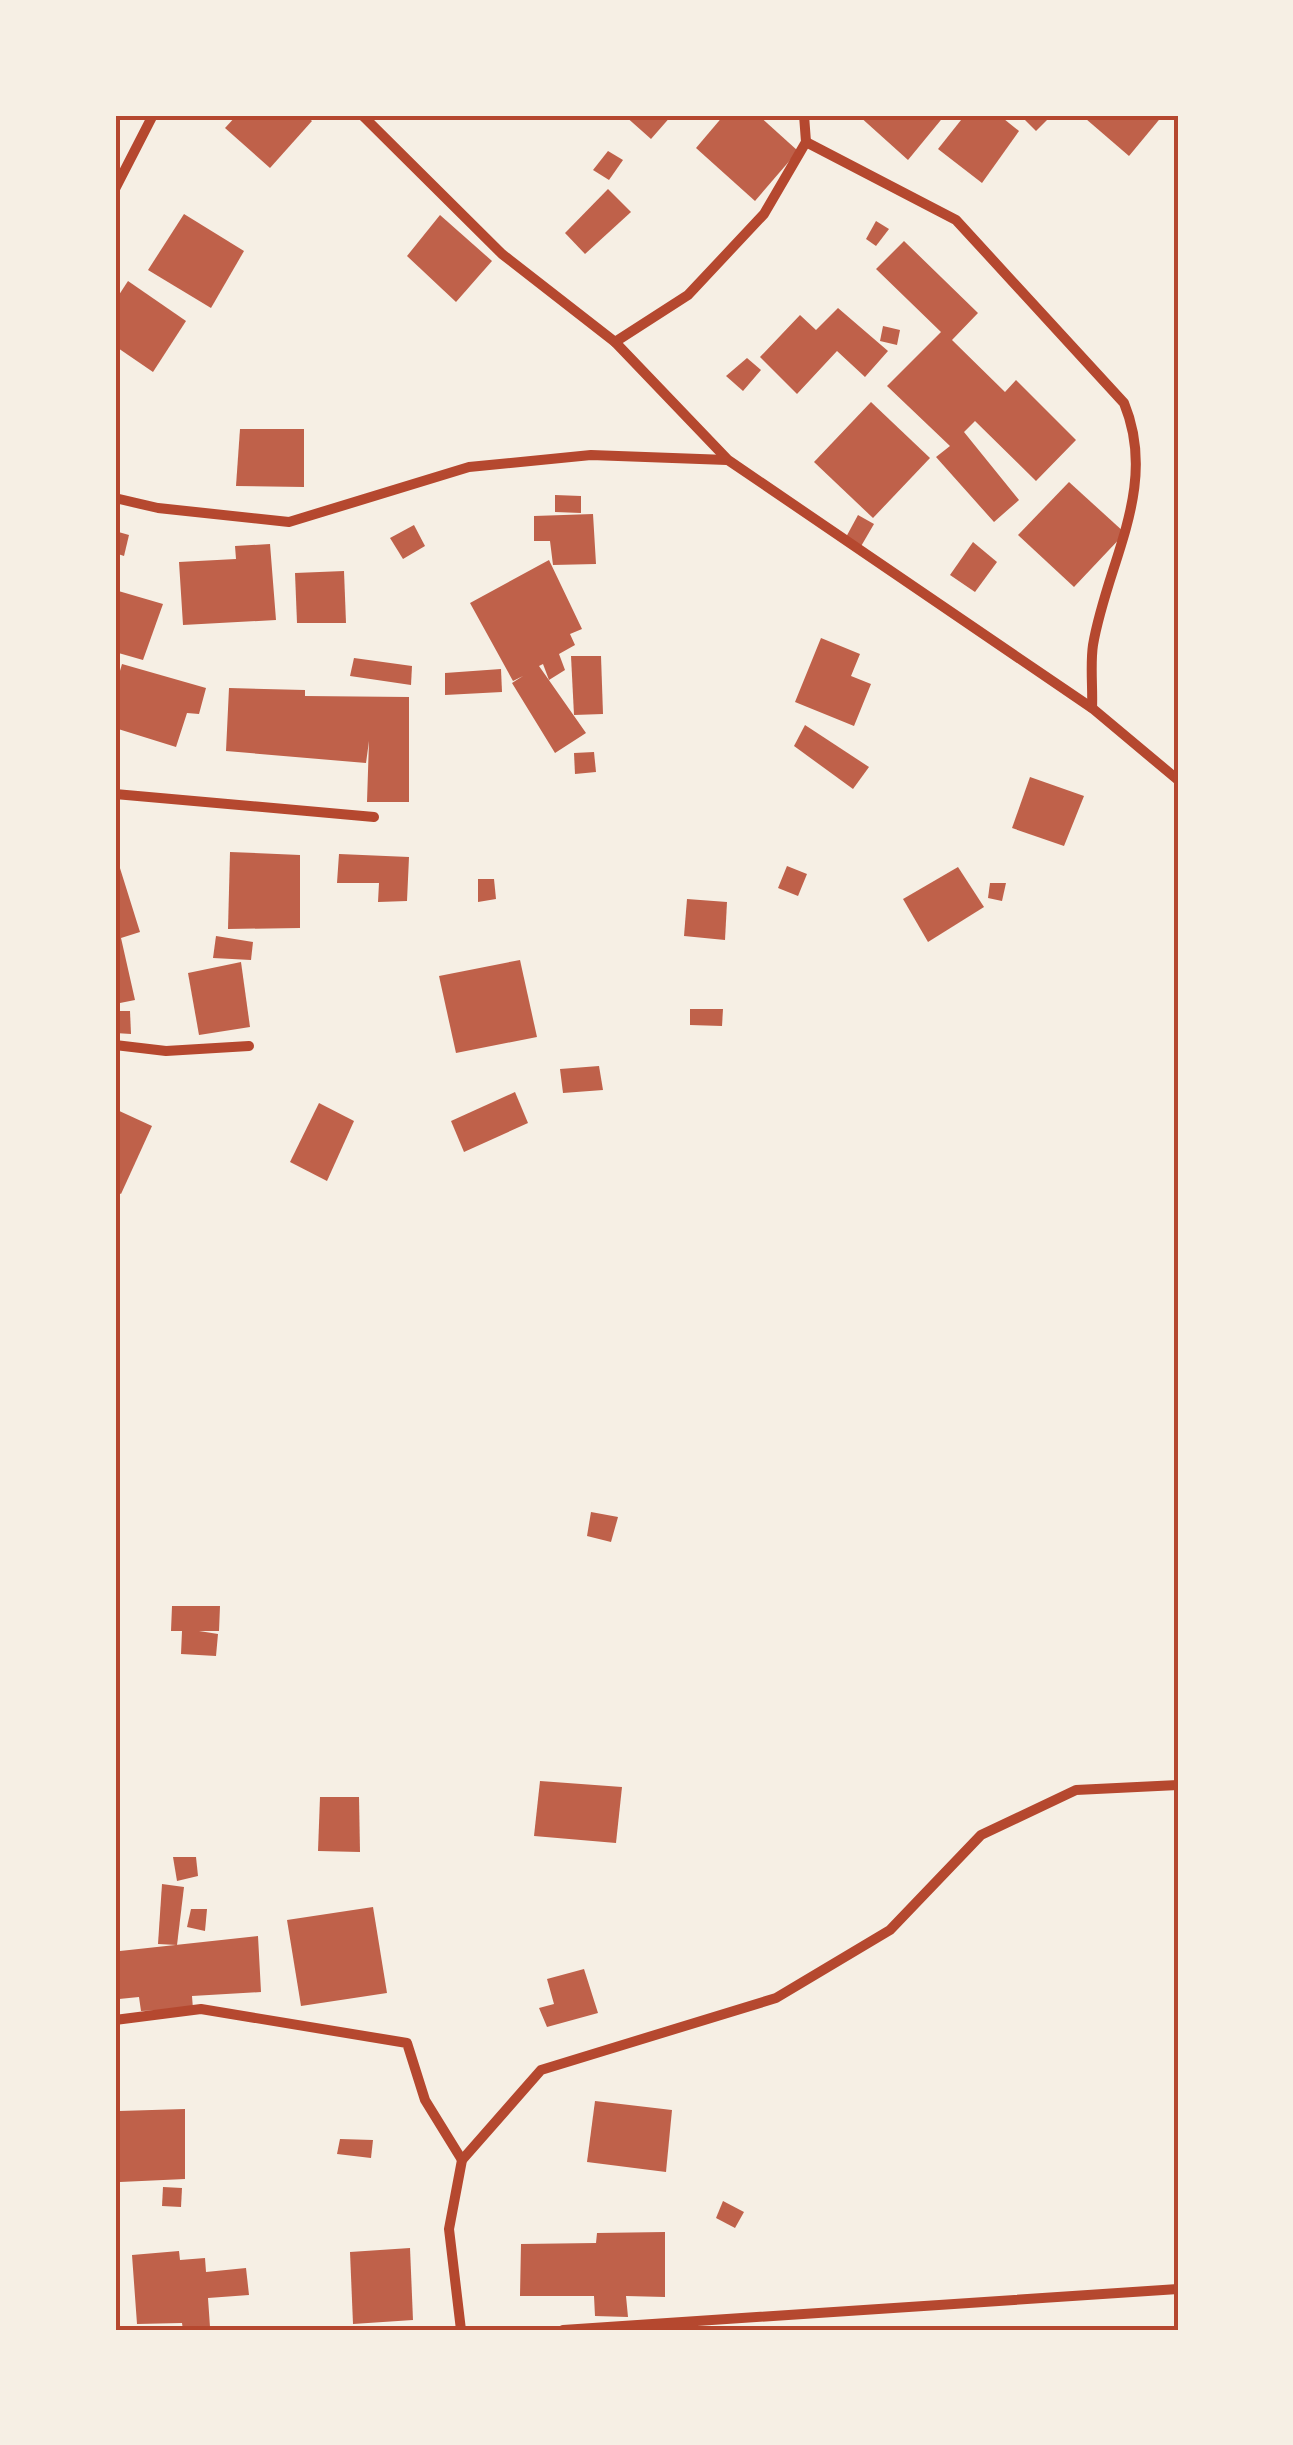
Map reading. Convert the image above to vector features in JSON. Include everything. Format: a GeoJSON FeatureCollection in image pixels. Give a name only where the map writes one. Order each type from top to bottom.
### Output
{"type":"FeatureCollection","features":[{"type":"Feature","properties":{"kind":"street"},"geometry":{"type":"LineString","coordinates":[[115,189],[153,115]]}},
{"type":"Feature","properties":{"kind":"street"},"geometry":{"type":"LineString","coordinates":[[362,115],[502,254],[615,342],[728,460],[1092,708],[1178,780]]}},
{"type":"Feature","properties":{"kind":"street"},"geometry":{"type":"LineString","coordinates":[[615,342],[688,295],[764,214],[806,142],[804,115]]}},
{"type":"Feature","properties":{"kind":"street"},"geometry":{"type":"LineString","coordinates":[[806,142],[956,220],[1124,403],[1137,434],[1134,506],[1093,646],[1092,708]]}},
{"type":"Feature","properties":{"kind":"street"},"geometry":{"type":"LineString","coordinates":[[115,498],[158,508],[290,522],[469,467],[592,455],[728,460]]}},
{"type":"Feature","properties":{"kind":"street"},"geometry":{"type":"LineString","coordinates":[[115,794],[374,817]]}},
{"type":"Feature","properties":{"kind":"street"},"geometry":{"type":"LineString","coordinates":[[115,1045],[166,1051],[249,1046]]}},
{"type":"Feature","properties":{"kind":"street"},"geometry":{"type":"LineString","coordinates":[[461,2330],[450,2229],[462,2160],[541,2070],[776,1998],[890,1930],[981,1835],[1076,1790],[1178,1784]]}},
{"type":"Feature","properties":{"kind":"street"},"geometry":{"type":"LineString","coordinates":[[115,2020],[201,2009],[407,2043],[424,2100],[462,2160]]}},
{"type":"Feature","properties":{"kind":"street"},"geometry":{"type":"LineString","coordinates":[[563,2330],[1178,2288]]}},
{"type":"Feature","properties":{"kind":"building"},"geometry":{"type":"Polygon","coordinates":[[[237,115],[305,115],[312,121],[270,168],[225,128],[237,115]]]}},
{"type":"Feature","properties":{"kind":"building"},"geometry":{"type":"Polygon","coordinates":[[[624,115],[672,115],[651,139],[624,115]]]}},
{"type":"Feature","properties":{"kind":"building"},"geometry":{"type":"Polygon","coordinates":[[[724,115],[758,115],[798,151],[755,201],[696,148],[724,115]]]}},
{"type":"Feature","properties":{"kind":"building"},"geometry":{"type":"Polygon","coordinates":[[[858,115],[945,115],[908,160],[858,115]]]}},
{"type":"Feature","properties":{"kind":"building"},"geometry":{"type":"Polygon","coordinates":[[[965,115],[999,115],[1019,131],[982,183],[938,149],[965,115]]]}},
{"type":"Feature","properties":{"kind":"building"},"geometry":{"type":"Polygon","coordinates":[[[1020,115],[1052,115],[1036,131],[1020,115]]]}},
{"type":"Feature","properties":{"kind":"building"},"geometry":{"type":"Polygon","coordinates":[[[1089,115],[1163,115],[1129,156],[1086,119],[1089,115]]]}},
{"type":"Feature","properties":{"kind":"building"},"geometry":{"type":"Polygon","coordinates":[[[608,151],[623,160],[609,180],[593,170],[608,151]]]}},
{"type":"Feature","properties":{"kind":"building"},"geometry":{"type":"Polygon","coordinates":[[[608,189],[631,212],[585,254],[565,233],[608,189]]]}},
{"type":"Feature","properties":{"kind":"building"},"geometry":{"type":"Polygon","coordinates":[[[184,214],[244,251],[211,308],[148,270],[184,214]]]}},
{"type":"Feature","properties":{"kind":"building"},"geometry":{"type":"Polygon","coordinates":[[[440,215],[492,261],[456,302],[407,256],[440,215]]]}},
{"type":"Feature","properties":{"kind":"building"},"geometry":{"type":"Polygon","coordinates":[[[876,221],[889,229],[876,246],[866,239],[876,221]]]}},
{"type":"Feature","properties":{"kind":"building"},"geometry":{"type":"Polygon","coordinates":[[[904,241],[978,313],[952,340],[1005,392],[1016,380],[1076,440],[1036,481],[975,421],[964,432],[1019,500],[994,522],[936,457],[950,446],[887,386],[941,332],[876,269],[904,241]]]}},
{"type":"Feature","properties":{"kind":"building"},"geometry":{"type":"Polygon","coordinates":[[[128,281],[186,321],[153,372],[115,346],[115,301],[128,281]]]}},
{"type":"Feature","properties":{"kind":"building"},"geometry":{"type":"Polygon","coordinates":[[[838,308],[888,351],[865,377],[837,351],[797,394],[760,357],[800,315],[816,330],[838,308]]]}},
{"type":"Feature","properties":{"kind":"building"},"geometry":{"type":"Polygon","coordinates":[[[883,326],[900,330],[897,345],[880,341],[883,326]]]}},
{"type":"Feature","properties":{"kind":"building"},"geometry":{"type":"Polygon","coordinates":[[[747,358],[761,370],[743,391],[726,376],[747,358]]]}},
{"type":"Feature","properties":{"kind":"building"},"geometry":{"type":"Polygon","coordinates":[[[871,402],[930,458],[873,518],[814,462],[871,402]]]}},
{"type":"Feature","properties":{"kind":"building"},"geometry":{"type":"Polygon","coordinates":[[[240,429],[304,429],[304,487],[236,486],[240,429]]]}},
{"type":"Feature","properties":{"kind":"building"},"geometry":{"type":"Polygon","coordinates":[[[1069,482],[1125,533],[1074,587],[1018,535],[1069,482]]]}},
{"type":"Feature","properties":{"kind":"building"},"geometry":{"type":"Polygon","coordinates":[[[555,495],[581,496],[581,513],[555,512],[555,495]]]}},
{"type":"Feature","properties":{"kind":"building"},"geometry":{"type":"Polygon","coordinates":[[[593,514],[596,564],[553,565],[550,541],[534,541],[534,516],[593,514]]]}},
{"type":"Feature","properties":{"kind":"building"},"geometry":{"type":"Polygon","coordinates":[[[858,515],[874,524],[860,548],[845,539],[858,515]]]}},
{"type":"Feature","properties":{"kind":"building"},"geometry":{"type":"Polygon","coordinates":[[[414,525],[425,546],[403,559],[390,538],[414,525]]]}},
{"type":"Feature","properties":{"kind":"building"},"geometry":{"type":"Polygon","coordinates":[[[115,531],[129,535],[124,556],[115,553],[115,531]]]}},
{"type":"Feature","properties":{"kind":"building"},"geometry":{"type":"Polygon","coordinates":[[[973,542],[997,562],[975,592],[950,575],[973,542]]]}},
{"type":"Feature","properties":{"kind":"building"},"geometry":{"type":"Polygon","coordinates":[[[270,544],[276,620],[183,625],[179,562],[236,559],[235,546],[270,544]]]}},
{"type":"Feature","properties":{"kind":"building"},"geometry":{"type":"Polygon","coordinates":[[[549,560],[582,629],[570,634],[575,645],[559,654],[565,670],[549,680],[543,664],[539,666],[586,733],[555,753],[512,683],[523,676],[513,681],[470,603],[549,560]]]}},
{"type":"Feature","properties":{"kind":"building"},"geometry":{"type":"Polygon","coordinates":[[[344,571],[346,623],[297,623],[295,573],[344,571]]]}},
{"type":"Feature","properties":{"kind":"building"},"geometry":{"type":"Polygon","coordinates":[[[115,590],[163,604],[143,660],[115,652],[115,590]]]}},
{"type":"Feature","properties":{"kind":"building"},"geometry":{"type":"Polygon","coordinates":[[[821,638],[860,654],[851,676],[871,684],[854,726],[795,702],[821,638]]]}},
{"type":"Feature","properties":{"kind":"building"},"geometry":{"type":"Polygon","coordinates":[[[571,656],[601,656],[603,714],[574,715],[571,656]]]}},
{"type":"Feature","properties":{"kind":"building"},"geometry":{"type":"Polygon","coordinates":[[[354,658],[412,666],[411,685],[350,676],[354,658]]]}},
{"type":"Feature","properties":{"kind":"building"},"geometry":{"type":"Polygon","coordinates":[[[122,664],[206,688],[199,714],[187,713],[176,747],[115,728],[115,688],[122,664]]]}},
{"type":"Feature","properties":{"kind":"building"},"geometry":{"type":"Polygon","coordinates":[[[501,669],[502,692],[445,695],[445,673],[501,669]]]}},
{"type":"Feature","properties":{"kind":"building"},"geometry":{"type":"Polygon","coordinates":[[[229,688],[305,690],[305,696],[409,697],[409,802],[367,802],[369,741],[366,763],[226,751],[229,688]]]}},
{"type":"Feature","properties":{"kind":"building"},"geometry":{"type":"Polygon","coordinates":[[[805,725],[869,767],[853,789],[794,746],[805,725]]]}},
{"type":"Feature","properties":{"kind":"building"},"geometry":{"type":"Polygon","coordinates":[[[594,752],[596,772],[575,774],[574,753],[594,752]]]}},
{"type":"Feature","properties":{"kind":"building"},"geometry":{"type":"Polygon","coordinates":[[[1030,777],[1084,796],[1064,846],[1012,828],[1030,777]]]}},
{"type":"Feature","properties":{"kind":"building"},"geometry":{"type":"Polygon","coordinates":[[[230,852],[300,855],[300,928],[228,929],[230,852]]]}},
{"type":"Feature","properties":{"kind":"building"},"geometry":{"type":"Polygon","coordinates":[[[339,854],[409,857],[407,901],[378,902],[379,883],[337,883],[339,854]]]}},
{"type":"Feature","properties":{"kind":"building"},"geometry":{"type":"Polygon","coordinates":[[[119,865],[140,932],[121,938],[135,1000],[115,1004],[119,865]]]}},
{"type":"Feature","properties":{"kind":"building"},"geometry":{"type":"Polygon","coordinates":[[[787,866],[807,874],[798,896],[778,888],[787,866]]]}},
{"type":"Feature","properties":{"kind":"building"},"geometry":{"type":"Polygon","coordinates":[[[958,867],[984,907],[928,942],[903,899],[958,867]]]}},
{"type":"Feature","properties":{"kind":"building"},"geometry":{"type":"Polygon","coordinates":[[[478,879],[494,879],[496,899],[478,902],[478,879]]]}},
{"type":"Feature","properties":{"kind":"building"},"geometry":{"type":"Polygon","coordinates":[[[990,883],[1006,883],[1002,901],[988,898],[990,883]]]}},
{"type":"Feature","properties":{"kind":"building"},"geometry":{"type":"Polygon","coordinates":[[[687,899],[727,902],[725,940],[684,936],[687,899]]]}},
{"type":"Feature","properties":{"kind":"building"},"geometry":{"type":"Polygon","coordinates":[[[216,936],[253,942],[251,960],[213,958],[216,936]]]}},
{"type":"Feature","properties":{"kind":"building"},"geometry":{"type":"Polygon","coordinates":[[[520,960],[537,1037],[456,1053],[439,976],[520,960]]]}},
{"type":"Feature","properties":{"kind":"building"},"geometry":{"type":"Polygon","coordinates":[[[241,962],[250,1027],[199,1035],[188,973],[241,962]]]}},
{"type":"Feature","properties":{"kind":"building"},"geometry":{"type":"Polygon","coordinates":[[[690,1009],[723,1009],[722,1026],[690,1025],[690,1009]]]}},
{"type":"Feature","properties":{"kind":"building"},"geometry":{"type":"Polygon","coordinates":[[[115,1011],[130,1011],[131,1034],[115,1033],[115,1011]]]}},
{"type":"Feature","properties":{"kind":"building"},"geometry":{"type":"Polygon","coordinates":[[[599,1066],[603,1090],[563,1093],[560,1069],[599,1066]]]}},
{"type":"Feature","properties":{"kind":"building"},"geometry":{"type":"Polygon","coordinates":[[[515,1092],[528,1123],[464,1152],[451,1121],[515,1092]]]}},
{"type":"Feature","properties":{"kind":"building"},"geometry":{"type":"Polygon","coordinates":[[[319,1103],[354,1121],[327,1181],[290,1162],[319,1103]]]}},
{"type":"Feature","properties":{"kind":"building"},"geometry":{"type":"Polygon","coordinates":[[[115,1109],[152,1126],[121,1194],[115,1191],[115,1109]]]}},
{"type":"Feature","properties":{"kind":"building"},"geometry":{"type":"Polygon","coordinates":[[[591,1512],[618,1517],[611,1542],[587,1536],[591,1512]]]}},
{"type":"Feature","properties":{"kind":"building"},"geometry":{"type":"Polygon","coordinates":[[[172,1606],[220,1606],[219,1631],[199,1631],[218,1634],[216,1656],[181,1654],[182,1631],[171,1631],[172,1606]]]}},
{"type":"Feature","properties":{"kind":"building"},"geometry":{"type":"Polygon","coordinates":[[[540,1781],[622,1787],[616,1843],[534,1836],[540,1781]]]}},
{"type":"Feature","properties":{"kind":"building"},"geometry":{"type":"Polygon","coordinates":[[[320,1797],[359,1797],[360,1852],[318,1851],[320,1797]]]}},
{"type":"Feature","properties":{"kind":"building"},"geometry":{"type":"Polygon","coordinates":[[[173,1857],[196,1857],[198,1876],[177,1881],[173,1857]]]}},
{"type":"Feature","properties":{"kind":"building"},"geometry":{"type":"Polygon","coordinates":[[[162,1884],[184,1887],[177,1945],[158,1944],[162,1884]]]}},
{"type":"Feature","properties":{"kind":"building"},"geometry":{"type":"Polygon","coordinates":[[[373,1907],[387,1993],[301,2006],[287,1920],[373,1907]]]}},
{"type":"Feature","properties":{"kind":"building"},"geometry":{"type":"Polygon","coordinates":[[[191,1909],[207,1909],[205,1931],[187,1927],[191,1909]]]}},
{"type":"Feature","properties":{"kind":"building"},"geometry":{"type":"Polygon","coordinates":[[[258,1936],[261,1992],[192,1996],[193,2009],[141,2011],[139,1997],[119,1999],[120,1951],[258,1936]]]}},
{"type":"Feature","properties":{"kind":"building"},"geometry":{"type":"Polygon","coordinates":[[[584,1969],[598,2013],[547,2027],[539,2008],[554,2004],[547,1979],[584,1969]]]}},
{"type":"Feature","properties":{"kind":"building"},"geometry":{"type":"Polygon","coordinates":[[[595,2101],[672,2110],[666,2172],[587,2162],[595,2101]]]}},
{"type":"Feature","properties":{"kind":"building"},"geometry":{"type":"Polygon","coordinates":[[[185,2109],[185,2179],[120,2182],[119,2111],[185,2109]]]}},
{"type":"Feature","properties":{"kind":"building"},"geometry":{"type":"Polygon","coordinates":[[[340,2139],[373,2140],[371,2158],[337,2154],[340,2139]]]}},
{"type":"Feature","properties":{"kind":"building"},"geometry":{"type":"Polygon","coordinates":[[[163,2187],[182,2188],[181,2207],[162,2206],[163,2187]]]}},
{"type":"Feature","properties":{"kind":"building"},"geometry":{"type":"Polygon","coordinates":[[[723,2201],[744,2212],[735,2228],[716,2218],[723,2201]]]}},
{"type":"Feature","properties":{"kind":"building"},"geometry":{"type":"Polygon","coordinates":[[[665,2232],[665,2297],[626,2296],[628,2317],[595,2316],[594,2296],[520,2296],[521,2244],[596,2243],[597,2233],[665,2232]]]}},
{"type":"Feature","properties":{"kind":"building"},"geometry":{"type":"Polygon","coordinates":[[[410,2248],[413,2320],[353,2324],[350,2252],[410,2248]]]}},
{"type":"Feature","properties":{"kind":"building"},"geometry":{"type":"Polygon","coordinates":[[[179,2251],[180,2260],[205,2258],[206,2272],[246,2268],[249,2295],[208,2298],[210,2327],[183,2330],[182,2323],[137,2324],[132,2255],[179,2251]]]}}]}
